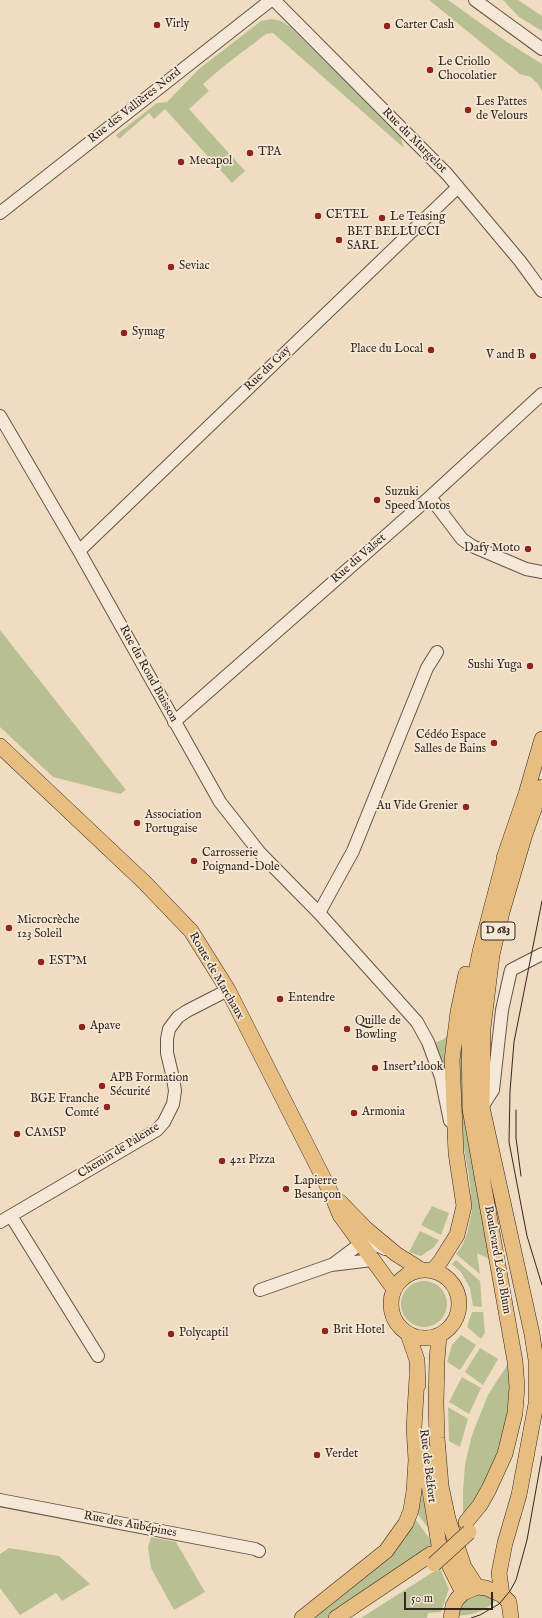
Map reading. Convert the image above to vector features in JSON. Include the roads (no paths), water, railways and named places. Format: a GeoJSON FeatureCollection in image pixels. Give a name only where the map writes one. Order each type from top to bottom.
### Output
{"type":"FeatureCollection","features":[{"type":"Feature","properties":{"kind":"main road","name":"D 683"},"geometry":{"type":"LineString","coordinates":[[426,1269],[440,1262],[457,1236],[464,1206],[456,1154],[452,1060],[458,1012],[472,949],[507,849],[542,739]]}},
{"type":"Feature","properties":{"kind":"main road","name":"Route de Marchaux"},"geometry":{"type":"LineString","coordinates":[[0,746],[144,882],[191,931],[228,990],[331,1193],[340,1215],[394,1289]]}},
{"type":"Feature","properties":{"kind":"main road","name":"D 683"},"geometry":{"type":"LineString","coordinates":[[502,1595],[499,1573],[505,1543],[519,1495],[536,1404],[536,1360],[532,1334],[482,1107],[483,1028],[492,955],[502,912],[525,834],[542,787]]}},
{"type":"Feature","properties":{"kind":"main road","name":"Boulevard Léon Blum"},"geometry":{"type":"LineString","coordinates":[[467,1527],[489,1489],[505,1454],[515,1413],[517,1387],[515,1361],[470,1109],[469,1028],[473,986],[480,952],[507,849]]}},
{"type":"Feature","properties":{"kind":"main road","name":"Boulevard Léon Blum"},"geometry":{"type":"LineString","coordinates":[[467,1527],[486,1510],[496,1491],[512,1456],[523,1415],[524,1364],[484,1141],[482,1107]]}},
{"type":"Feature","properties":{"kind":"main road","name":"Route de Marchaux"},"geometry":{"type":"LineString","coordinates":[[331,1193],[366,1229],[396,1254],[426,1269]]}},
{"type":"Feature","properties":{"kind":"main road"},"geometry":{"type":"LineString","coordinates":[[426,1269],[442,1273],[450,1279],[460,1297],[460,1308],[454,1323],[448,1330],[429,1338],[418,1338],[408,1334],[400,1328],[394,1319],[391,1309],[391,1299],[394,1289],[400,1280],[409,1273],[426,1269]]}},
{"type":"Feature","properties":{"kind":"main road","name":"Rue de Belfort"},"geometry":{"type":"LineString","coordinates":[[408,1334],[417,1360],[423,1453],[439,1545],[470,1590]]}},
{"type":"Feature","properties":{"kind":"main road","name":"Rue de Belfort"},"geometry":{"type":"LineString","coordinates":[[439,1335],[436,1402],[441,1486],[448,1518],[470,1590]]}},
{"type":"Feature","properties":{"kind":"main road"},"geometry":{"type":"LineString","coordinates":[[302,1618],[386,1551],[406,1523],[411,1510],[414,1491],[416,1460],[414,1428],[418,1377]]}},
{"type":"Feature","properties":{"kind":"main road"},"geometry":{"type":"LineString","coordinates":[[351,1618],[433,1559],[467,1527]]}},
{"type":"Feature","properties":{"kind":"main road"},"geometry":{"type":"LineString","coordinates":[[336,1618],[433,1559]]}},
{"type":"Feature","properties":{"kind":"main road"},"geometry":{"type":"LineString","coordinates":[[451,1618],[453,1606],[457,1599],[470,1590],[486,1588],[502,1595],[508,1602],[511,1618]]}},
{"type":"Feature","properties":{"kind":"street","name":"Rue des Vallières Nord"},"geometry":{"type":"LineString","coordinates":[[0,213],[271,0]]}},
{"type":"Feature","properties":{"kind":"street","name":"Rue du Murgelot"},"geometry":{"type":"LineString","coordinates":[[274,0],[447,174],[520,261],[542,291]]}},
{"type":"Feature","properties":{"kind":"street"},"geometry":{"type":"LineString","coordinates":[[475,0],[542,49]]}},
{"type":"Feature","properties":{"kind":"street"},"geometry":{"type":"LineString","coordinates":[[523,36],[542,44]]}},
{"type":"Feature","properties":{"kind":"street","name":"Rue du Gay"},"geometry":{"type":"LineString","coordinates":[[79,551],[458,187]]}},
{"type":"Feature","properties":{"kind":"street","name":"Rue du Valset"},"geometry":{"type":"LineString","coordinates":[[174,722],[430,497],[542,394]]}},
{"type":"Feature","properties":{"kind":"street","name":"Rue du Rond Buisson"},"geometry":{"type":"LineString","coordinates":[[0,416],[79,551],[220,802],[260,853],[319,913],[417,1022],[428,1042],[441,1077],[456,1154]]}},
{"type":"Feature","properties":{"kind":"street"},"geometry":{"type":"LineString","coordinates":[[430,497],[462,538],[472,546],[526,569],[542,572]]}},
{"type":"Feature","properties":{"kind":"street"},"geometry":{"type":"LineString","coordinates":[[319,913],[352,851],[427,668],[438,652]]}},
{"type":"Feature","properties":{"kind":"street"},"geometry":{"type":"LineString","coordinates":[[482,1107],[493,1090],[502,1010],[511,970],[542,954]]}},
{"type":"Feature","properties":{"kind":"street","name":"Chemin de Palente"},"geometry":{"type":"LineString","coordinates":[[0,1222],[157,1130],[164,1122],[173,1104],[175,1091],[174,1078],[167,1053],[169,1029],[178,1017],[187,1011],[228,990]]}},
{"type":"Feature","properties":{"kind":"street"},"geometry":{"type":"LineString","coordinates":[[12,1216],[98,1356]]}},
{"type":"Feature","properties":{"kind":"street"},"geometry":{"type":"LineString","coordinates":[[331,1265],[360,1244],[372,1243],[396,1254]]}},
{"type":"Feature","properties":{"kind":"street"},"geometry":{"type":"LineString","coordinates":[[260,1290],[331,1265],[372,1260]]}},
{"type":"Feature","properties":{"kind":"street","name":"Rue des Aubépines"},"geometry":{"type":"LineString","coordinates":[[0,1500],[256,1549],[259,1551]]}},
{"type":"Feature","properties":{"kind":"tram line"},"geometry":{"type":"LineString","coordinates":[[542,901],[514,1042],[510,1091],[509,1142],[527,1236],[542,1285]]}},
{"type":"Feature","properties":{"kind":"tram line"},"geometry":{"type":"LineString","coordinates":[[516,1110],[516,1138],[521,1176]]}},
{"type":"Feature","properties":{"kind":"tram line"},"geometry":{"type":"LineString","coordinates":[[471,1618],[480,1615],[499,1604],[510,1591],[516,1580],[527,1540],[542,1456]]}},
{"type":"Feature","properties":{"kind":"place","name":"Virly"},"geometry":{"type":"Point","coordinates":[157,25]}},
{"type":"Feature","properties":{"kind":"place","name":"Carter Cash"},"geometry":{"type":"Point","coordinates":[387,26]}},
{"type":"Feature","properties":{"kind":"place","name":"Le Criollo Chocolatier"},"geometry":{"type":"Point","coordinates":[430,70]}},
{"type":"Feature","properties":{"kind":"place","name":"Les Pattes de Velours"},"geometry":{"type":"Point","coordinates":[468,110]}},
{"type":"Feature","properties":{"kind":"place","name":"TPA"},"geometry":{"type":"Point","coordinates":[250,153]}},
{"type":"Feature","properties":{"kind":"place","name":"Mecapol"},"geometry":{"type":"Point","coordinates":[181,162]}},
{"type":"Feature","properties":{"kind":"place","name":"CETEL"},"geometry":{"type":"Point","coordinates":[318,216]}},
{"type":"Feature","properties":{"kind":"place","name":"Le Teasing"},"geometry":{"type":"Point","coordinates":[382,218]}},
{"type":"Feature","properties":{"kind":"place","name":"BET BELLUCCI SARL"},"geometry":{"type":"Point","coordinates":[339,240]}},
{"type":"Feature","properties":{"kind":"place","name":"Seviac"},"geometry":{"type":"Point","coordinates":[171,267]}},
{"type":"Feature","properties":{"kind":"place","name":"Symag"},"geometry":{"type":"Point","coordinates":[124,333]}},
{"type":"Feature","properties":{"kind":"place","name":"Place du Local"},"geometry":{"type":"Point","coordinates":[431,350]}},
{"type":"Feature","properties":{"kind":"place","name":"V and B"},"geometry":{"type":"Point","coordinates":[533,356]}},
{"type":"Feature","properties":{"kind":"place","name":"Suzuki Speed Motos"},"geometry":{"type":"Point","coordinates":[377,500]}},
{"type":"Feature","properties":{"kind":"place","name":"Dafy Moto"},"geometry":{"type":"Point","coordinates":[528,549]}},
{"type":"Feature","properties":{"kind":"place","name":"Sushi Yuga"},"geometry":{"type":"Point","coordinates":[530,666]}},
{"type":"Feature","properties":{"kind":"place","name":"Cédéo Espace Salles de Bains"},"geometry":{"type":"Point","coordinates":[494,743]}},
{"type":"Feature","properties":{"kind":"place","name":"Au Vide Grenier"},"geometry":{"type":"Point","coordinates":[466,807]}},
{"type":"Feature","properties":{"kind":"place","name":"Association Portugaise"},"geometry":{"type":"Point","coordinates":[137,823]}},
{"type":"Feature","properties":{"kind":"place","name":"Carrosserie Poignand-Dole"},"geometry":{"type":"Point","coordinates":[194,861]}},
{"type":"Feature","properties":{"kind":"place","name":"Microcrèche 123 Soleil"},"geometry":{"type":"Point","coordinates":[9,928]}},
{"type":"Feature","properties":{"kind":"place","name":"EST’M"},"geometry":{"type":"Point","coordinates":[41,962]}},
{"type":"Feature","properties":{"kind":"place","name":"Entendre"},"geometry":{"type":"Point","coordinates":[280,999]}},
{"type":"Feature","properties":{"kind":"place","name":"Apave"},"geometry":{"type":"Point","coordinates":[82,1027]}},
{"type":"Feature","properties":{"kind":"place","name":"Quille de Bowling"},"geometry":{"type":"Point","coordinates":[347,1029]}},
{"type":"Feature","properties":{"kind":"place","name":"Insert'1look"},"geometry":{"type":"Point","coordinates":[375,1068]}},
{"type":"Feature","properties":{"kind":"place","name":"APB Formation Sécurité"},"geometry":{"type":"Point","coordinates":[102,1086]}},
{"type":"Feature","properties":{"kind":"place","name":"BGE Franche Comté"},"geometry":{"type":"Point","coordinates":[107,1107]}},
{"type":"Feature","properties":{"kind":"place","name":"Armonia"},"geometry":{"type":"Point","coordinates":[354,1113]}},
{"type":"Feature","properties":{"kind":"place","name":"CAMSP"},"geometry":{"type":"Point","coordinates":[17,1134]}},
{"type":"Feature","properties":{"kind":"place","name":"421 Pizza"},"geometry":{"type":"Point","coordinates":[222,1161]}},
{"type":"Feature","properties":{"kind":"place","name":"Lapierre Besançon"},"geometry":{"type":"Point","coordinates":[286,1189]}},
{"type":"Feature","properties":{"kind":"place","name":"Brit Hotel"},"geometry":{"type":"Point","coordinates":[325,1331]}},
{"type":"Feature","properties":{"kind":"place","name":"Polycaptil"},"geometry":{"type":"Point","coordinates":[171,1334]}},
{"type":"Feature","properties":{"kind":"place","name":"Verdet"},"geometry":{"type":"Point","coordinates":[317,1455]}}]}
